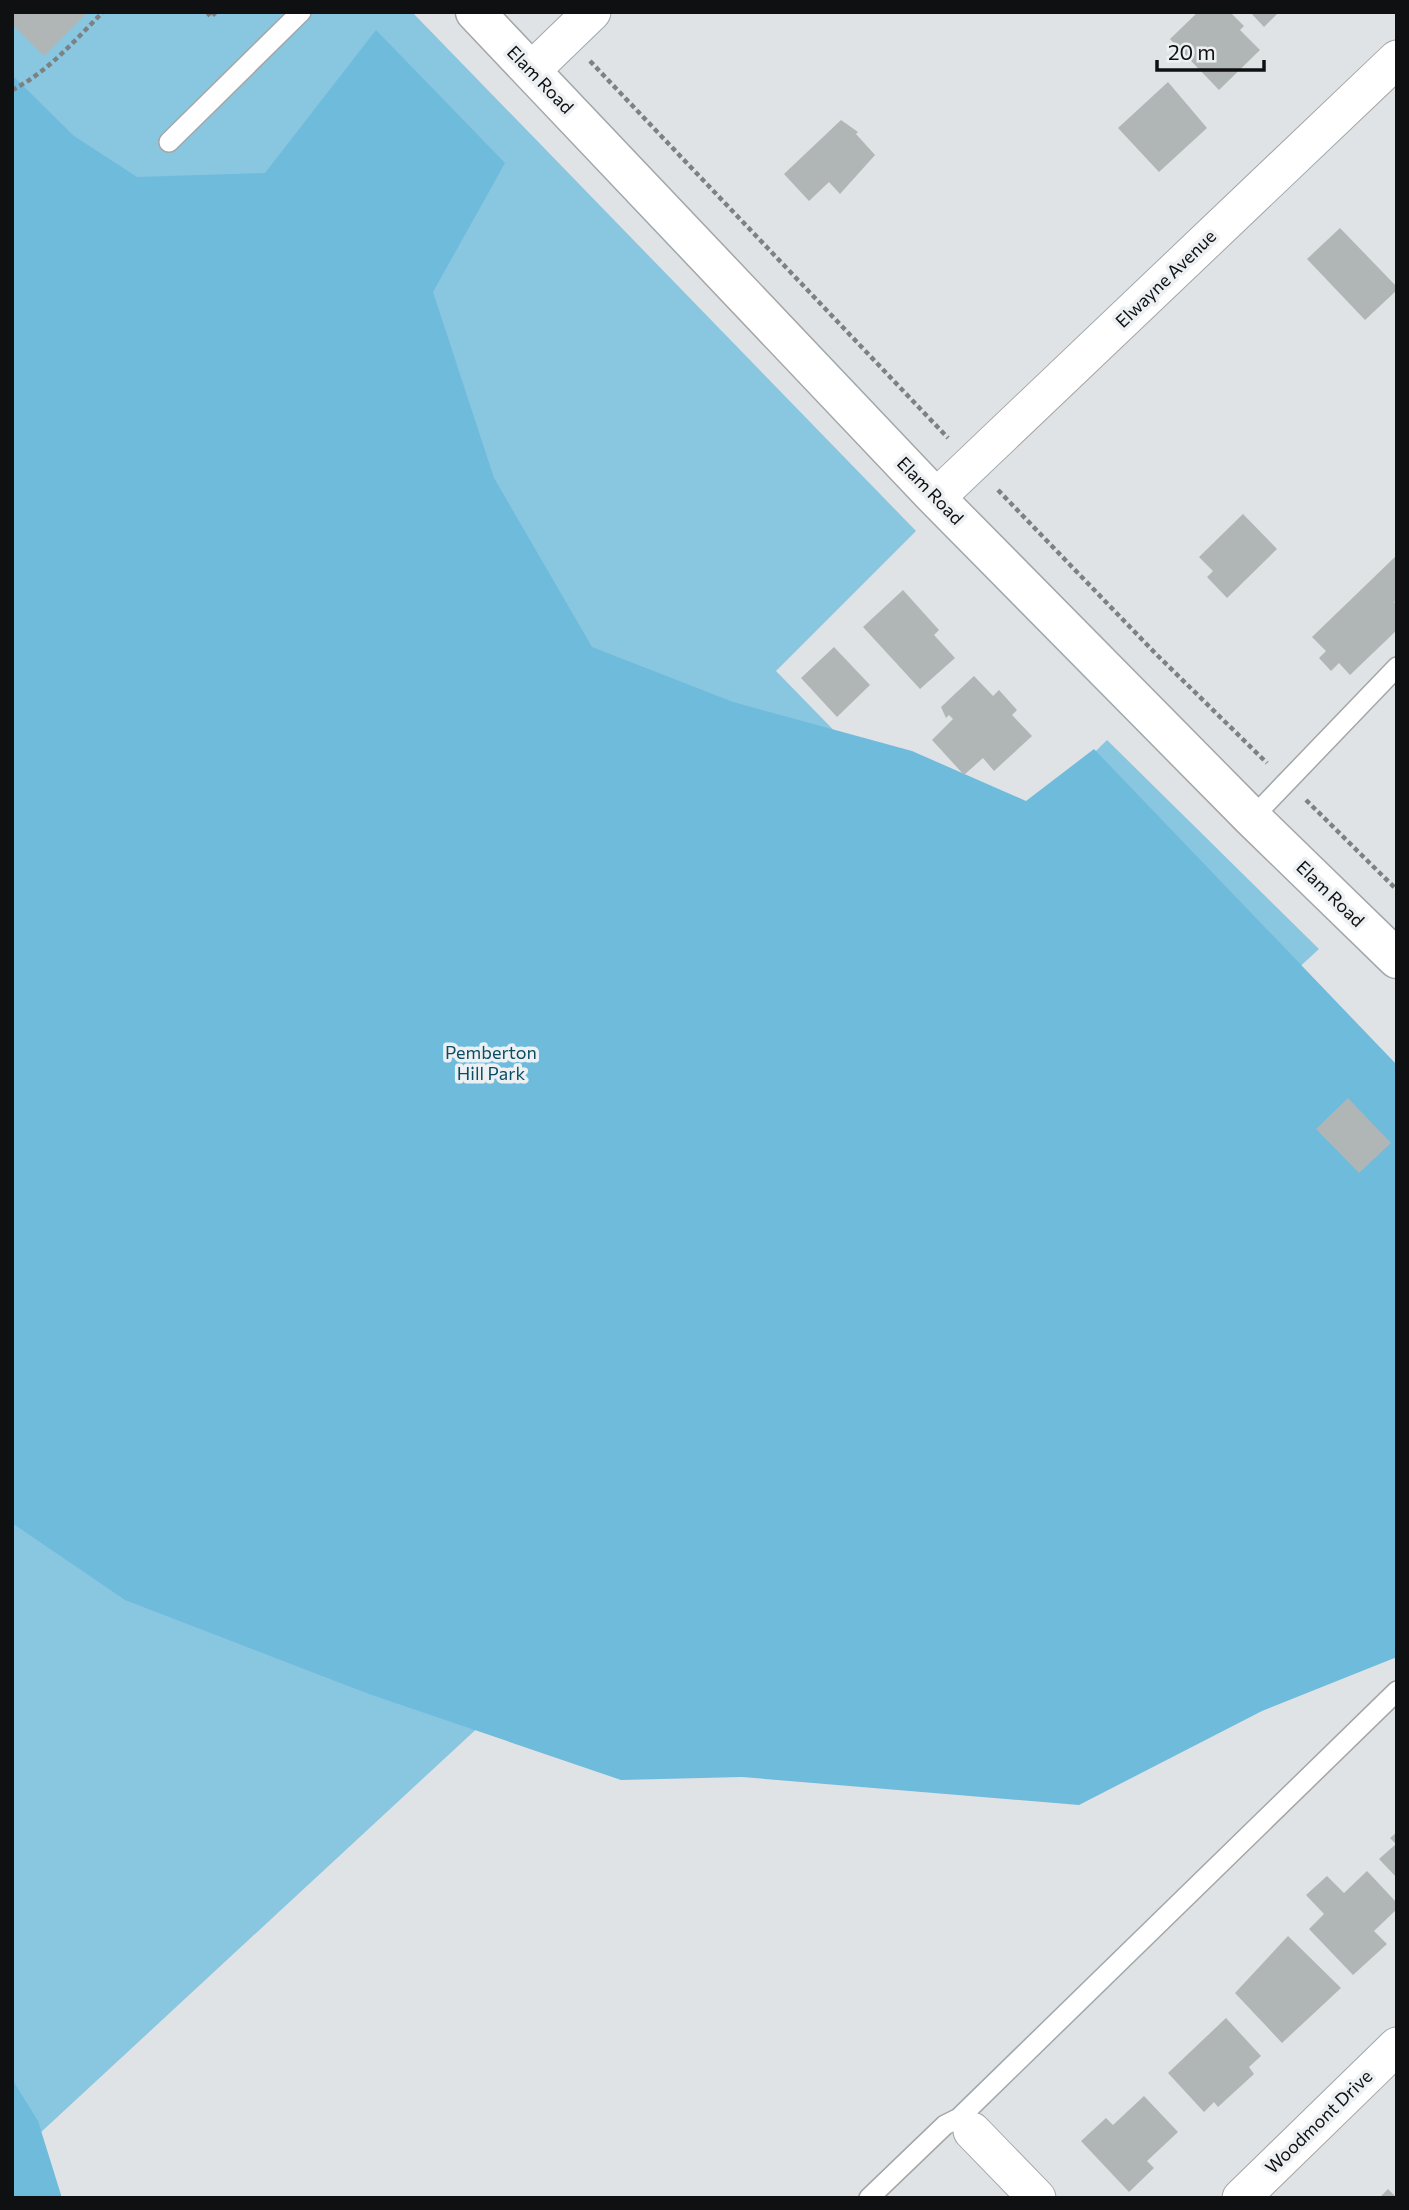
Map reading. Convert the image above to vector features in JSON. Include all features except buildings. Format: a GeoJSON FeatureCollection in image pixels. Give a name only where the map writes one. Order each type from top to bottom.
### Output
{"type":"FeatureCollection","features":[{"type":"Feature","properties":{"kind":"street","name":"Elam Road"},"geometry":{"type":"LineString","coordinates":[[475,12],[936,498],[1252,818],[1397,959]]}},
{"type":"Feature","properties":{"kind":"street"},"geometry":{"type":"LineString","coordinates":[[531,71],[592,12]]}},
{"type":"Feature","properties":{"kind":"street","name":"Elwayne Avenue"},"geometry":{"type":"LineString","coordinates":[[936,498],[1397,59]]}},
{"type":"Feature","properties":{"kind":"street","name":"Woodmont Drive"},"geometry":{"type":"LineString","coordinates":[[1241,2198],[1397,2046]]}},
{"type":"Feature","properties":{"kind":"street"},"geometry":{"type":"LineString","coordinates":[[965,2125],[1037,2198]]}},
{"type":"Feature","properties":{"kind":"lane"},"geometry":{"type":"LineString","coordinates":[[169,142],[301,12]]}},
{"type":"Feature","properties":{"kind":"lane"},"geometry":{"type":"LineString","coordinates":[[1252,818],[1397,667]]}},
{"type":"Feature","properties":{"kind":"lane"},"geometry":{"type":"LineString","coordinates":[[869,2198],[945,2125],[965,2125],[1397,1691]]}},
{"type":"Feature","properties":{"kind":"path"},"geometry":{"type":"LineString","coordinates":[[12,90],[29,81],[58,57],[103,12]]}},
{"type":"Feature","properties":{"kind":"path"},"geometry":{"type":"LineString","coordinates":[[207,12],[211,17],[216,12]]}},
{"type":"Feature","properties":{"kind":"green space","name":"Pemberton Hill Park"},"geometry":{"type":"Polygon","coordinates":[[[12,12],[412,12],[916,531],[776,671],[973,873],[1107,740],[1319,949],[12,2159],[12,12]]]}},
{"type":"Feature","properties":{"kind":"green space","name":"Pemberton Hill Park"},"geometry":{"type":"Polygon","coordinates":[[[376,30],[505,163],[433,292],[494,478],[592,647],[733,702],[912,751],[1026,801],[1094,749],[1397,1065],[1397,1657],[1262,1711],[1079,1805],[742,1777],[621,1780],[369,1694],[125,1600],[12,1523],[12,75],[74,136],[137,177],[265,173],[376,30]]]}},
{"type":"Feature","properties":{"kind":"green space"},"geometry":{"type":"Polygon","coordinates":[[[12,2079],[38,2121],[62,2198],[12,2198],[12,2079]]]}}]}
